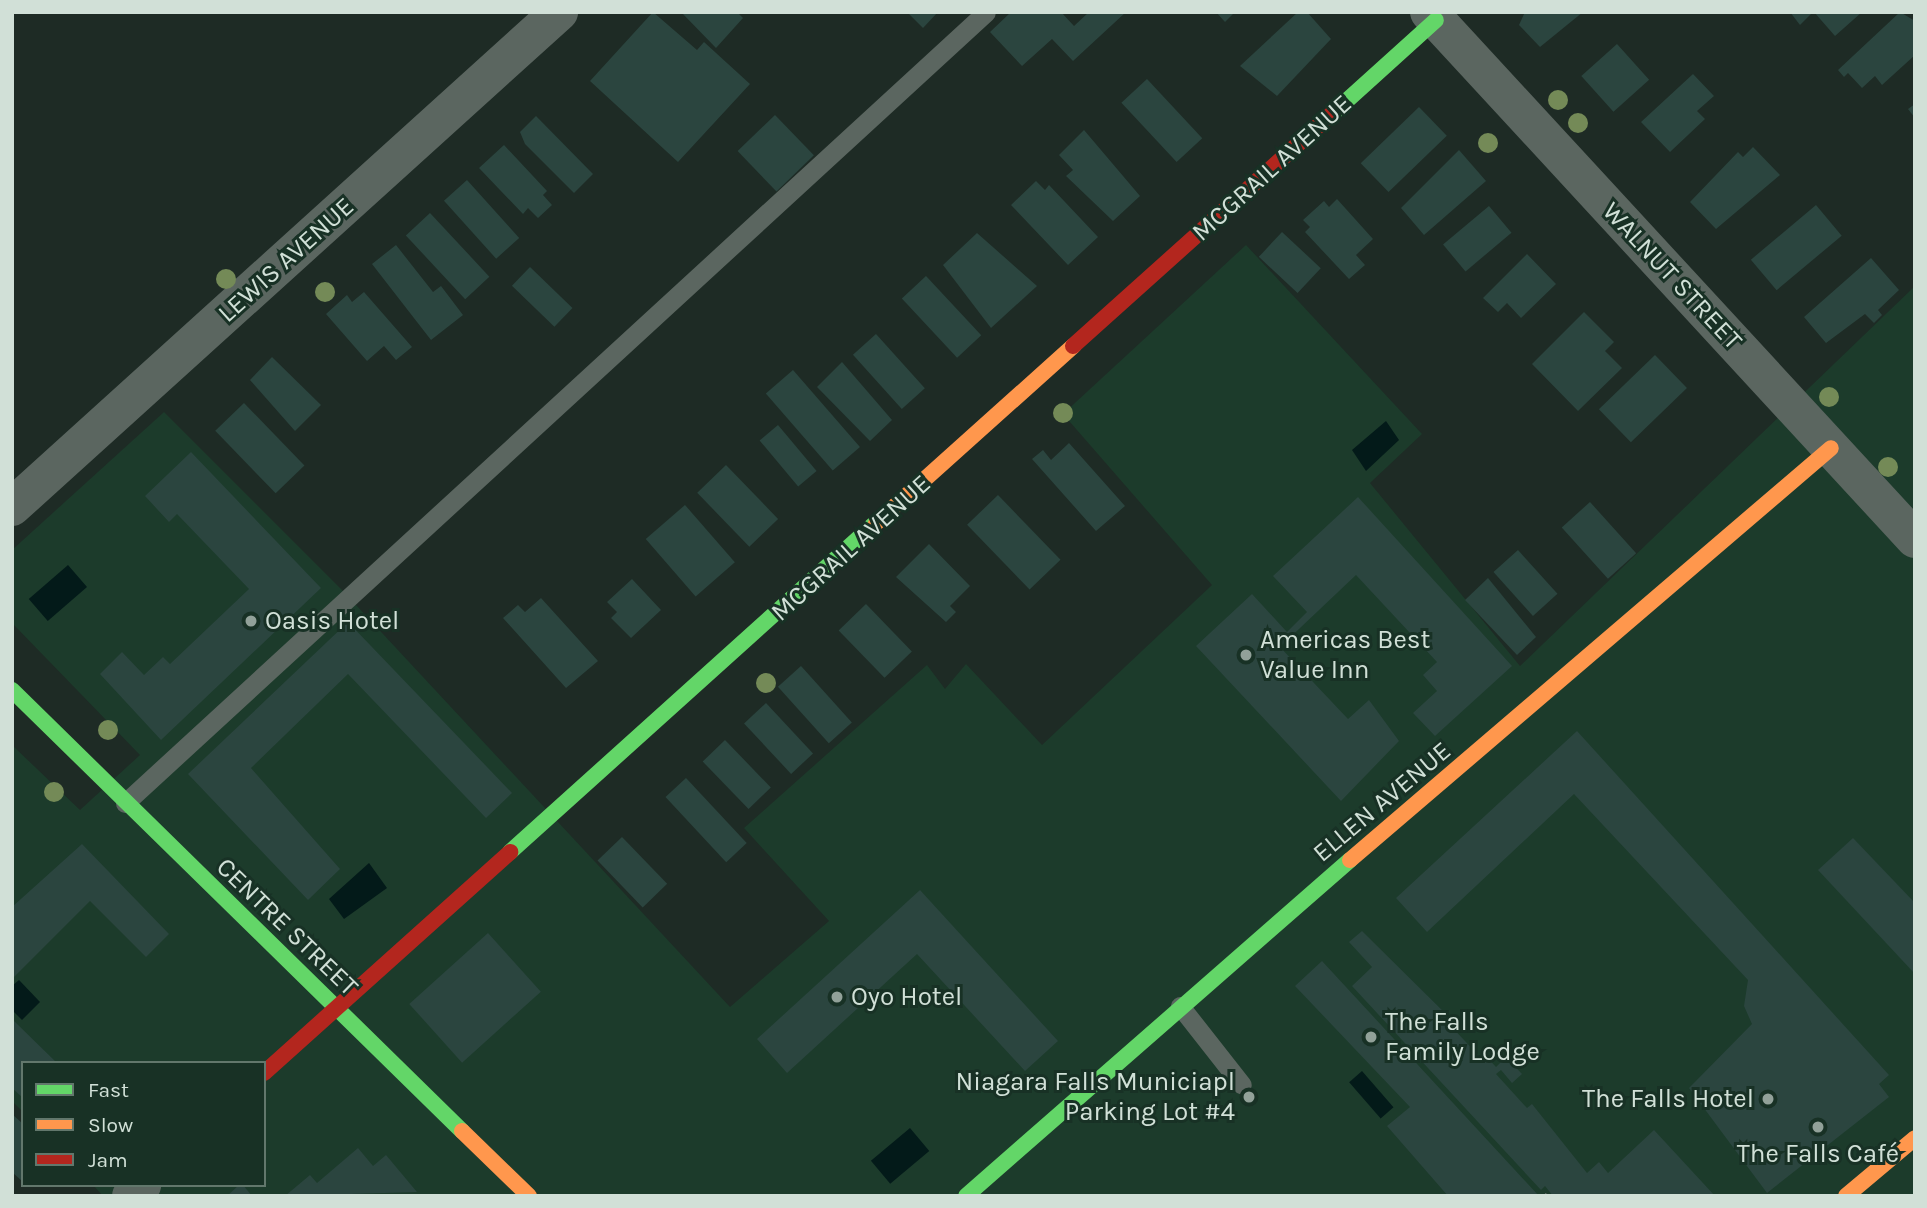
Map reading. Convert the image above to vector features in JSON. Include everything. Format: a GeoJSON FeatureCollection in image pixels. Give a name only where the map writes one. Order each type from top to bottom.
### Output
{"type":"FeatureCollection","features":[{"type":"Feature","properties":{"kind":"street","name":"LEWIS AVENUE"},"geometry":{"type":"LineString","coordinates":[[12,507],[559,12]]}},
{"type":"Feature","properties":{"kind":"street","name":"WALNUT STREET"},"geometry":{"type":"LineString","coordinates":[[1432,16],[1915,539]]}},
{"type":"Feature","properties":{"kind":"street","name":"MCGRAIL AVENUE"},"geometry":{"type":"LineString","coordinates":[[266,1071],[1432,16]]}},
{"type":"Feature","properties":{"kind":"street","name":"ELLEN AVENUE"},"geometry":{"type":"LineString","coordinates":[[966,1196],[1180,1006],[1831,448]]}},
{"type":"Feature","properties":{"kind":"street","name":"CENTRE STREET"},"geometry":{"type":"LineString","coordinates":[[12,690],[529,1196]]}},
{"type":"Feature","properties":{"kind":"street"},"geometry":{"type":"LineString","coordinates":[[1846,1196],[1915,1138]]}},
{"type":"Feature","properties":{"kind":"lane"},"geometry":{"type":"LineString","coordinates":[[125,803],[986,12]]}},
{"type":"Feature","properties":{"kind":"lane"},"geometry":{"type":"LineString","coordinates":[[1180,1006],[1242,1085]]}},
{"type":"Feature","properties":{"kind":"shaded area"},"geometry":{"type":"Polygon","coordinates":[[[1246,245],[1422,434],[1370,483],[1520,666],[1915,286],[1915,1196],[103,1196],[95,1187],[266,1187],[266,1061],[21,1061],[21,1110],[12,1101],[12,745],[80,810],[140,755],[12,623],[12,550],[164,412],[343,591],[730,1007],[829,921],[744,828],[927,665],[945,689],[966,664],[1042,745],[1212,585],[1063,414],[1246,245]]]}},
{"type":"Feature","properties":{"kind":"water"},"geometry":{"type":"Polygon","coordinates":[[[1386,421],[1399,440],[1366,471],[1352,450],[1386,421]]]}},
{"type":"Feature","properties":{"kind":"water"},"geometry":{"type":"Polygon","coordinates":[[[68,565],[87,587],[48,621],[29,599],[68,565]]]}},
{"type":"Feature","properties":{"kind":"water"},"geometry":{"type":"Polygon","coordinates":[[[369,863],[387,888],[344,919],[329,899],[369,863]]]}},
{"type":"Feature","properties":{"kind":"water"},"geometry":{"type":"Polygon","coordinates":[[[19,980],[40,1002],[22,1020],[12,1010],[12,986],[19,980]]]}},
{"type":"Feature","properties":{"kind":"water"},"geometry":{"type":"Polygon","coordinates":[[[1362,1071],[1393,1107],[1381,1118],[1349,1082],[1362,1071]]]}},
{"type":"Feature","properties":{"kind":"water"},"geometry":{"type":"Polygon","coordinates":[[[910,1128],[929,1151],[890,1184],[871,1161],[910,1128]]]}},
{"type":"Feature","properties":{"kind":"building"},"geometry":{"type":"Polygon","coordinates":[[[653,12],[697,50],[704,42],[750,84],[678,162],[590,81],[653,12]]]}},
{"type":"Feature","properties":{"kind":"building"},"geometry":{"type":"Polygon","coordinates":[[[681,12],[737,12],[743,18],[716,48],[681,12]]]}},
{"type":"Feature","properties":{"kind":"building"},"geometry":{"type":"Polygon","coordinates":[[[907,12],[938,12],[923,28],[907,12]]]}},
{"type":"Feature","properties":{"kind":"building"},"geometry":{"type":"Polygon","coordinates":[[[1011,12],[1061,12],[1074,26],[1089,12],[1126,12],[1073,61],[1052,39],[1022,66],[990,32],[1011,12]]]}},
{"type":"Feature","properties":{"kind":"building"},"geometry":{"type":"Polygon","coordinates":[[[1216,12],[1235,12],[1225,22],[1216,12]]]}},
{"type":"Feature","properties":{"kind":"building"},"geometry":{"type":"Polygon","coordinates":[[[1298,12],[1307,12],[1331,39],[1277,96],[1240,66],[1298,12]]]}},
{"type":"Feature","properties":{"kind":"building"},"geometry":{"type":"Polygon","coordinates":[[[1525,12],[1583,12],[1540,47],[1519,25],[1525,12]]]}},
{"type":"Feature","properties":{"kind":"building"},"geometry":{"type":"Polygon","coordinates":[[[1790,12],[1813,12],[1800,25],[1790,12]]]}},
{"type":"Feature","properties":{"kind":"building"},"geometry":{"type":"Polygon","coordinates":[[[1814,12],[1862,12],[1835,36],[1814,12]]]}},
{"type":"Feature","properties":{"kind":"building"},"geometry":{"type":"Polygon","coordinates":[[[1900,12],[1915,21],[1915,55],[1882,85],[1875,76],[1862,88],[1848,73],[1844,77],[1838,70],[1900,12]]]}},
{"type":"Feature","properties":{"kind":"building"},"geometry":{"type":"Polygon","coordinates":[[[1617,44],[1649,80],[1613,112],[1581,76],[1617,44]]]}},
{"type":"Feature","properties":{"kind":"building"},"geometry":{"type":"Polygon","coordinates":[[[1693,74],[1714,96],[1697,111],[1705,119],[1670,152],[1641,122],[1693,74]]]}},
{"type":"Feature","properties":{"kind":"building"},"geometry":{"type":"Polygon","coordinates":[[[1147,79],[1202,138],[1177,162],[1121,103],[1147,79]]]}},
{"type":"Feature","properties":{"kind":"building"},"geometry":{"type":"Polygon","coordinates":[[[1915,104],[1915,118],[1908,109],[1915,104]]]}},
{"type":"Feature","properties":{"kind":"building"},"geometry":{"type":"Polygon","coordinates":[[[1419,107],[1447,136],[1389,192],[1361,163],[1419,107]]]}},
{"type":"Feature","properties":{"kind":"building"},"geometry":{"type":"Polygon","coordinates":[[[775,115],[814,155],[776,191],[738,151],[775,115]]]}},
{"type":"Feature","properties":{"kind":"building"},"geometry":{"type":"Polygon","coordinates":[[[536,116],[593,174],[574,193],[525,144],[520,132],[536,116]]]}},
{"type":"Feature","properties":{"kind":"building"},"geometry":{"type":"Polygon","coordinates":[[[1084,130],[1140,196],[1113,221],[1066,176],[1073,170],[1059,155],[1084,130]]]}},
{"type":"Feature","properties":{"kind":"building"},"geometry":{"type":"Polygon","coordinates":[[[504,145],[547,191],[543,195],[552,205],[538,218],[528,208],[523,214],[479,168],[504,145]]]}},
{"type":"Feature","properties":{"kind":"building"},"geometry":{"type":"Polygon","coordinates":[[[1753,147],[1780,175],[1716,229],[1690,202],[1738,152],[1743,157],[1753,147]]]}},
{"type":"Feature","properties":{"kind":"building"},"geometry":{"type":"Polygon","coordinates":[[[1459,150],[1486,181],[1424,235],[1401,208],[1459,150]]]}},
{"type":"Feature","properties":{"kind":"building"},"geometry":{"type":"Polygon","coordinates":[[[467,180],[519,238],[496,259],[444,201],[467,180]]]}},
{"type":"Feature","properties":{"kind":"building"},"geometry":{"type":"Polygon","coordinates":[[[1036,181],[1045,190],[1049,185],[1098,237],[1068,265],[1011,205],[1036,181]]]}},
{"type":"Feature","properties":{"kind":"building"},"geometry":{"type":"Polygon","coordinates":[[[1337,199],[1373,239],[1356,255],[1365,265],[1349,279],[1305,232],[1310,227],[1303,220],[1324,201],[1329,207],[1337,199]]]}},
{"type":"Feature","properties":{"kind":"building"},"geometry":{"type":"Polygon","coordinates":[[[1816,205],[1842,236],[1777,290],[1751,260],[1816,205]]]}},
{"type":"Feature","properties":{"kind":"building"},"geometry":{"type":"Polygon","coordinates":[[[1489,206],[1511,233],[1466,271],[1443,245],[1489,206]]]}},
{"type":"Feature","properties":{"kind":"building"},"geometry":{"type":"Polygon","coordinates":[[[430,213],[489,277],[465,299],[406,236],[430,213]]]}},
{"type":"Feature","properties":{"kind":"building"},"geometry":{"type":"Polygon","coordinates":[[[1282,232],[1321,268],[1298,293],[1259,257],[1282,232]]]}},
{"type":"Feature","properties":{"kind":"building"},"geometry":{"type":"Polygon","coordinates":[[[977,233],[1037,286],[991,328],[943,265],[977,233]]]}},
{"type":"Feature","properties":{"kind":"building"},"geometry":{"type":"Polygon","coordinates":[[[396,245],[433,292],[441,286],[463,315],[431,340],[372,264],[396,245]]]}},
{"type":"Feature","properties":{"kind":"building"},"geometry":{"type":"Polygon","coordinates":[[[1527,254],[1556,284],[1521,318],[1507,303],[1498,312],[1483,298],[1527,254]]]}},
{"type":"Feature","properties":{"kind":"building"},"geometry":{"type":"Polygon","coordinates":[[[1871,258],[1899,290],[1878,310],[1882,315],[1874,323],[1865,314],[1826,343],[1804,317],[1871,258]]]}},
{"type":"Feature","properties":{"kind":"building"},"geometry":{"type":"Polygon","coordinates":[[[530,267],[572,308],[554,327],[512,286],[530,267]]]}},
{"type":"Feature","properties":{"kind":"building"},"geometry":{"type":"Polygon","coordinates":[[[926,276],[981,335],[957,358],[902,299],[926,276]]]}},
{"type":"Feature","properties":{"kind":"building"},"geometry":{"type":"Polygon","coordinates":[[[364,292],[412,347],[396,360],[384,346],[367,361],[326,314],[347,295],[352,302],[364,292]]]}},
{"type":"Feature","properties":{"kind":"building"},"geometry":{"type":"Polygon","coordinates":[[[1584,312],[1614,342],[1605,351],[1622,368],[1578,411],[1532,364],[1584,312]]]}},
{"type":"Feature","properties":{"kind":"building"},"geometry":{"type":"Polygon","coordinates":[[[876,334],[925,388],[902,409],[853,355],[876,334]]]}},
{"type":"Feature","properties":{"kind":"building"},"geometry":{"type":"Polygon","coordinates":[[[1655,355],[1687,388],[1631,442],[1599,409],[1655,355]]]}},
{"type":"Feature","properties":{"kind":"building"},"geometry":{"type":"Polygon","coordinates":[[[272,357],[321,405],[295,431],[250,380],[272,357]]]}},
{"type":"Feature","properties":{"kind":"building"},"geometry":{"type":"Polygon","coordinates":[[[842,362],[892,420],[870,441],[817,387],[842,362]]]}},
{"type":"Feature","properties":{"kind":"building"},"geometry":{"type":"Polygon","coordinates":[[[793,370],[860,447],[833,471],[766,394],[793,370]]]}},
{"type":"Feature","properties":{"kind":"building"},"geometry":{"type":"Polygon","coordinates":[[[244,403],[304,466],[276,493],[215,431],[244,403]]]}},
{"type":"Feature","properties":{"kind":"building"},"geometry":{"type":"Polygon","coordinates":[[[778,425],[817,471],[798,486],[760,440],[778,425]]]}},
{"type":"Feature","properties":{"kind":"building"},"geometry":{"type":"Polygon","coordinates":[[[1069,443],[1125,506],[1096,531],[1032,459],[1043,450],[1051,460],[1069,443]]]}},
{"type":"Feature","properties":{"kind":"building","name":"Oasis Hotel"},"geometry":{"type":"Polygon","coordinates":[[[191,452],[321,588],[161,740],[100,674],[122,652],[144,675],[163,657],[170,664],[249,589],[177,514],[169,522],[145,496],[191,452]]]}},
{"type":"Feature","properties":{"kind":"building"},"geometry":{"type":"Polygon","coordinates":[[[726,465],[778,519],[749,547],[697,493],[726,465]]]}},
{"type":"Feature","properties":{"kind":"building"},"geometry":{"type":"Polygon","coordinates":[[[998,495],[1061,560],[1030,590],[967,525],[998,495]]]}},
{"type":"Feature","properties":{"kind":"building","name":"Americas Best Value Inn"},"geometry":{"type":"Polygon","coordinates":[[[1358,497],[1512,666],[1435,736],[1413,713],[1437,691],[1423,675],[1437,662],[1356,575],[1280,647],[1348,719],[1369,700],[1399,741],[1341,801],[1196,646],[1252,594],[1287,632],[1307,612],[1273,576],[1358,497]]]}},
{"type":"Feature","properties":{"kind":"building"},"geometry":{"type":"Polygon","coordinates":[[[1590,502],[1636,553],[1608,579],[1562,527],[1590,502]]]}},
{"type":"Feature","properties":{"kind":"building"},"geometry":{"type":"Polygon","coordinates":[[[685,505],[735,562],[696,596],[646,539],[685,505]]]}},
{"type":"Feature","properties":{"kind":"building"},"geometry":{"type":"Polygon","coordinates":[[[929,544],[970,586],[950,606],[956,612],[946,622],[896,577],[929,544]]]}},
{"type":"Feature","properties":{"kind":"building"},"geometry":{"type":"Polygon","coordinates":[[[1518,550],[1557,594],[1533,616],[1493,572],[1518,550]]]}},
{"type":"Feature","properties":{"kind":"building"},"geometry":{"type":"Polygon","coordinates":[[[1488,578],[1536,637],[1517,655],[1465,600],[1488,578]]]}},
{"type":"Feature","properties":{"kind":"building"},"geometry":{"type":"Polygon","coordinates":[[[632,579],[661,610],[631,638],[611,618],[617,612],[607,602],[632,579]]]}},
{"type":"Feature","properties":{"kind":"building"},"geometry":{"type":"Polygon","coordinates":[[[541,598],[598,661],[566,688],[503,618],[518,605],[525,612],[541,598]]]}},
{"type":"Feature","properties":{"kind":"building"},"geometry":{"type":"Polygon","coordinates":[[[866,604],[912,651],[885,678],[839,630],[866,604]]]}},
{"type":"Feature","properties":{"kind":"building"},"geometry":{"type":"Polygon","coordinates":[[[348,622],[512,793],[486,818],[348,674],[251,768],[340,869],[308,900],[188,774],[348,622]]]}},
{"type":"Feature","properties":{"kind":"building"},"geometry":{"type":"Polygon","coordinates":[[[801,666],[852,722],[829,743],[778,687],[801,666]]]}},
{"type":"Feature","properties":{"kind":"building"},"geometry":{"type":"Polygon","coordinates":[[[766,703],[813,753],[791,774],[744,723],[766,703]]]}},
{"type":"Feature","properties":{"kind":"building"},"geometry":{"type":"Polygon","coordinates":[[[1577,731],[1889,1075],[1879,1084],[1889,1097],[1767,1193],[1689,1088],[1752,1024],[1744,1006],[1748,980],[1574,794],[1427,932],[1396,898],[1577,731]]]}},
{"type":"Feature","properties":{"kind":"building"},"geometry":{"type":"Polygon","coordinates":[[[725,740],[771,787],[749,809],[703,762],[725,740]]]}},
{"type":"Feature","properties":{"kind":"building"},"geometry":{"type":"Polygon","coordinates":[[[686,778],[747,843],[726,862],[666,797],[686,778]]]}},
{"type":"Feature","properties":{"kind":"building"},"geometry":{"type":"Polygon","coordinates":[[[622,837],[667,884],[643,907],[598,861],[622,837]]]}},
{"type":"Feature","properties":{"kind":"building"},"geometry":{"type":"Polygon","coordinates":[[[1853,838],[1915,903],[1915,974],[1818,870],[1853,838]]]}},
{"type":"Feature","properties":{"kind":"building"},"geometry":{"type":"Polygon","coordinates":[[[82,844],[169,934],[146,957],[90,901],[12,979],[12,907],[82,844]]]}},
{"type":"Feature","properties":{"kind":"building","name":"Oyo Hotel"},"geometry":{"type":"Polygon","coordinates":[[[920,890],[1058,1041],[1025,1071],[917,954],[787,1073],[757,1039],[920,890]]]}},
{"type":"Feature","properties":{"kind":"building"},"geometry":{"type":"Polygon","coordinates":[[[1362,931],[1452,1020],[1448,1023],[1481,1058],[1485,1055],[1496,1067],[1506,1057],[1522,1074],[1512,1083],[1501,1070],[1496,1074],[1527,1108],[1532,1104],[1587,1173],[1599,1162],[1608,1173],[1654,1130],[1715,1196],[1553,1196],[1545,1186],[1541,1190],[1352,986],[1372,967],[1349,942],[1362,931]]]}},
{"type":"Feature","properties":{"kind":"building"},"geometry":{"type":"Polygon","coordinates":[[[488,933],[541,992],[462,1063],[409,1004],[488,933]]]}},
{"type":"Feature","properties":{"kind":"building"},"geometry":{"type":"Polygon","coordinates":[[[1322,961],[1539,1196],[1448,1196],[1387,1126],[1410,1107],[1295,986],[1322,961]]]}},
{"type":"Feature","properties":{"kind":"building"},"geometry":{"type":"Polygon","coordinates":[[[12,1019],[55,1061],[21,1061],[21,1096],[12,1088],[12,1019]]]}},
{"type":"Feature","properties":{"kind":"building"},"geometry":{"type":"Polygon","coordinates":[[[12,1114],[21,1122],[21,1180],[12,1172],[12,1114]]]}},
{"type":"Feature","properties":{"kind":"building"},"geometry":{"type":"Polygon","coordinates":[[[358,1148],[373,1166],[386,1155],[417,1192],[285,1196],[310,1175],[317,1183],[358,1148]]]}},
{"type":"Feature","properties":{"kind":"building"},"geometry":{"type":"Polygon","coordinates":[[[237,1187],[245,1187],[252,1196],[227,1196],[237,1187]]]}},
{"type":"Feature","properties":{"kind":"traffic: fast"},"geometry":{"type":"LineString","coordinates":[[1332,114],[1436,20]]}},
{"type":"Feature","properties":{"kind":"traffic: fast"},"geometry":{"type":"LineString","coordinates":[[510,852],[876,523]]}},
{"type":"Feature","properties":{"kind":"traffic: fast"},"geometry":{"type":"LineString","coordinates":[[12,690],[462,1131]]}},
{"type":"Feature","properties":{"kind":"traffic: fast"},"geometry":{"type":"LineString","coordinates":[[966,1196],[1350,860]]}},
{"type":"Feature","properties":{"kind":"traffic: slow"},"geometry":{"type":"LineString","coordinates":[[876,523],[1073,346]]}},
{"type":"Feature","properties":{"kind":"traffic: slow"},"geometry":{"type":"LineString","coordinates":[[1350,860],[1831,448]]}},
{"type":"Feature","properties":{"kind":"traffic: slow"},"geometry":{"type":"LineString","coordinates":[[462,1131],[529,1196]]}},
{"type":"Feature","properties":{"kind":"traffic: slow"},"geometry":{"type":"LineString","coordinates":[[1846,1196],[1915,1138]]}},
{"type":"Feature","properties":{"kind":"traffic: jam"},"geometry":{"type":"LineString","coordinates":[[1073,346],[1332,114]]}},
{"type":"Feature","properties":{"kind":"traffic: jam"},"geometry":{"type":"LineString","coordinates":[[266,1071],[510,852]]}},
{"type":"Feature","properties":{"kind":"place","name":"Oasis Hotel"},"geometry":{"type":"Point","coordinates":[251,621]}},
{"type":"Feature","properties":{"kind":"place","name":"Americas Best Value Inn"},"geometry":{"type":"Point","coordinates":[1246,655]}},
{"type":"Feature","properties":{"kind":"place","name":"Oyo Hotel"},"geometry":{"type":"Point","coordinates":[837,997]}},
{"type":"Feature","properties":{"kind":"place","name":"The Falls Family Lodge"},"geometry":{"type":"Point","coordinates":[1371,1037]}},
{"type":"Feature","properties":{"kind":"place","name":"Niagara Falls Municiapl Parking Lot #4"},"geometry":{"type":"Point","coordinates":[1249,1097]}},
{"type":"Feature","properties":{"kind":"place","name":"The Falls Hotel"},"geometry":{"type":"Point","coordinates":[1768,1099]}},
{"type":"Feature","properties":{"kind":"place","name":"The Falls Café"},"geometry":{"type":"Point","coordinates":[1818,1127]}}]}
